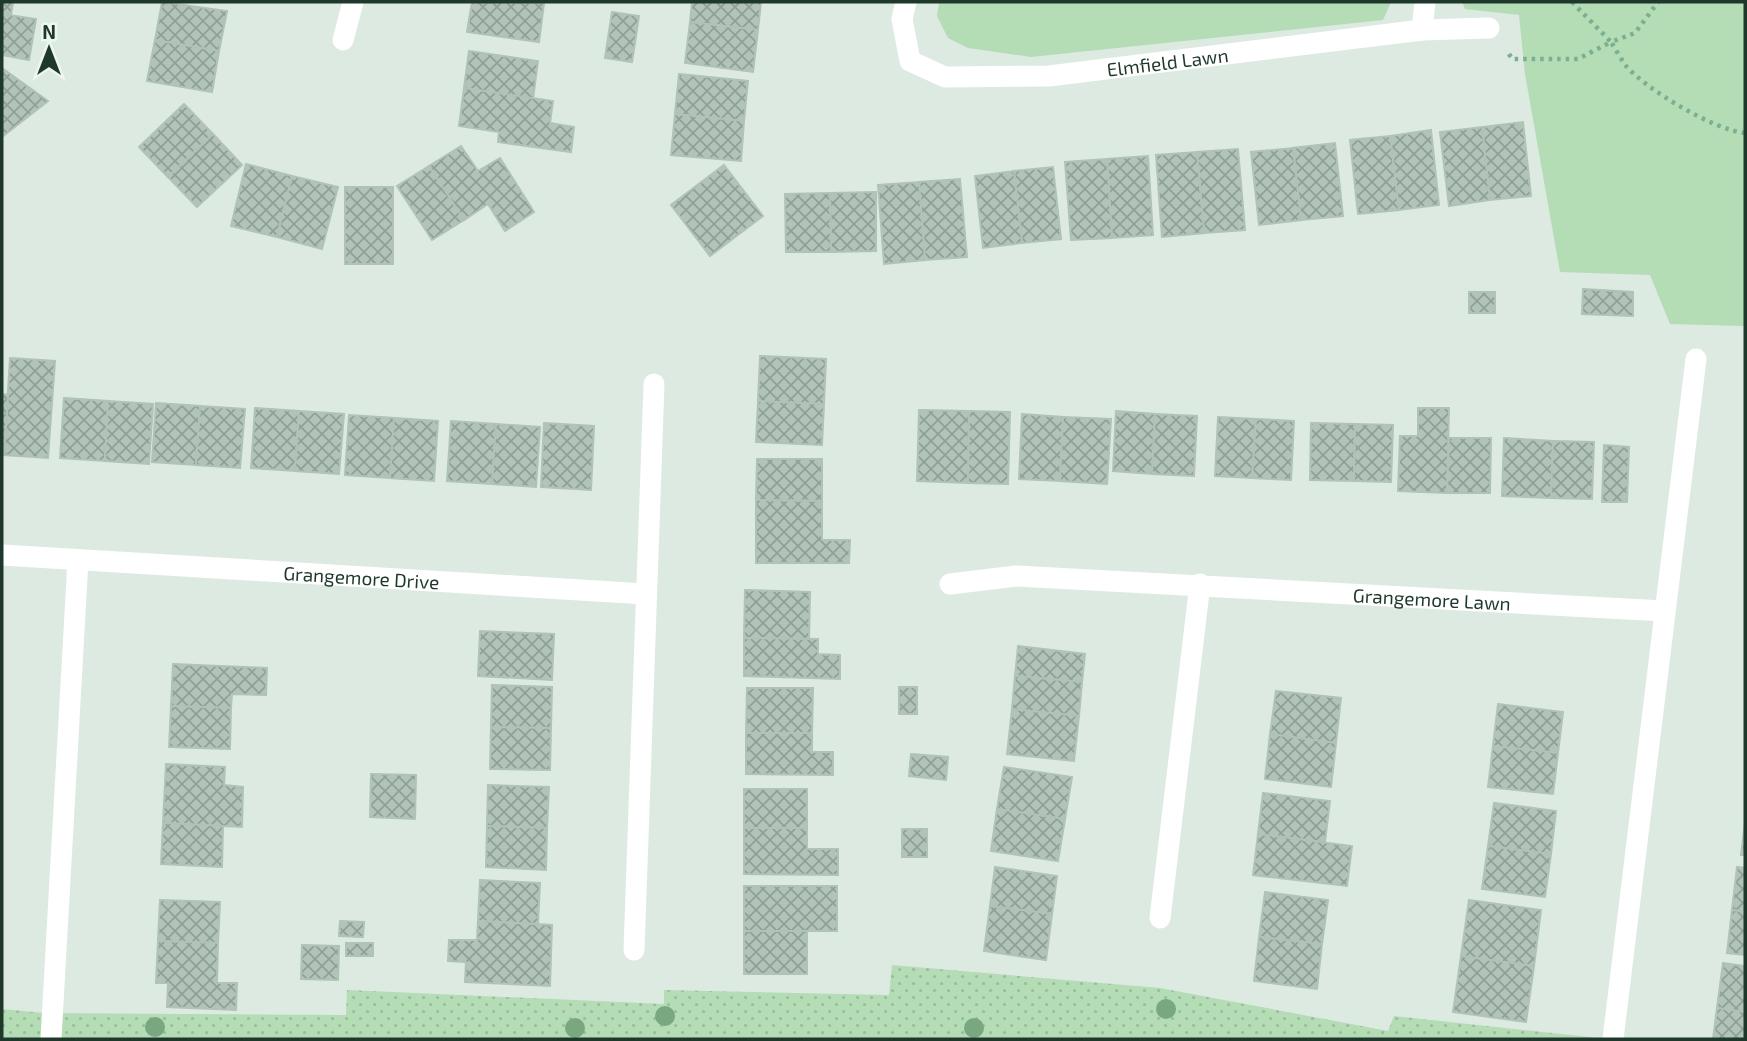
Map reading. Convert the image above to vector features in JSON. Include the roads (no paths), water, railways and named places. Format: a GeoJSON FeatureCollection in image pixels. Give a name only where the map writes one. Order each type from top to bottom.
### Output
{"type":"FeatureCollection","features":[{"type":"Feature","properties":{"kind":"street"},"geometry":{"type":"LineString","coordinates":[[343,40],[353,2]]}},
{"type":"Feature","properties":{"kind":"street","name":"Elmfield Lawn"},"geometry":{"type":"LineString","coordinates":[[906,2],[902,19],[909,61],[945,77],[1049,76],[1422,30],[1489,28]]}},
{"type":"Feature","properties":{"kind":"street"},"geometry":{"type":"LineString","coordinates":[[1422,30],[1425,2]]}},
{"type":"Feature","properties":{"kind":"street"},"geometry":{"type":"LineString","coordinates":[[1613,1039],[1696,359]]}},
{"type":"Feature","properties":{"kind":"street"},"geometry":{"type":"LineString","coordinates":[[634,950],[653,384]]}},
{"type":"Feature","properties":{"kind":"street","name":"Grangemore Drive"},"geometry":{"type":"LineString","coordinates":[[2,555],[646,594]]}},
{"type":"Feature","properties":{"kind":"street"},"geometry":{"type":"LineString","coordinates":[[51,1039],[78,560]]}},
{"type":"Feature","properties":{"kind":"street","name":"Grangemore Lawn"},"geometry":{"type":"LineString","coordinates":[[950,584],[1016,576],[1664,611]]}},
{"type":"Feature","properties":{"kind":"street"},"geometry":{"type":"LineString","coordinates":[[1160,918],[1200,584]]}}]}
